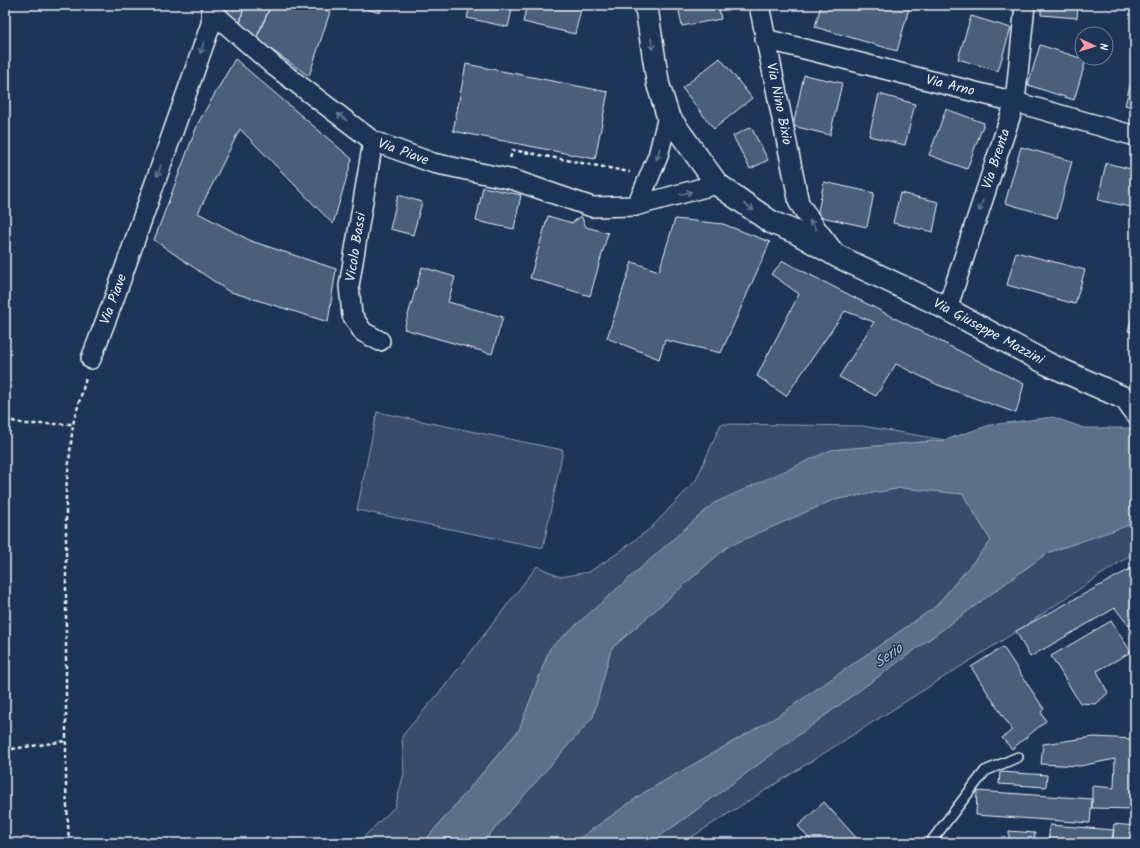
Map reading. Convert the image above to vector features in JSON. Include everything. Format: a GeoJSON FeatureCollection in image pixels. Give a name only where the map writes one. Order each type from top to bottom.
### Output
{"type":"FeatureCollection","features":[{"type":"Feature","properties":{"kind":"street","name":"Via Giuseppe Mazzini"},"geometry":{"type":"LineString","coordinates":[[646,5],[658,84],[668,116],[718,184],[771,222],[794,232],[837,256],[946,309],[1048,364],[1132,402]]}},
{"type":"Feature","properties":{"kind":"street","name":"Via Nino Bixio"},"geometry":{"type":"LineString","coordinates":[[759,5],[799,202],[815,227],[837,256]]}},
{"type":"Feature","properties":{"kind":"street","name":"Via Brenta"},"geometry":{"type":"LineString","coordinates":[[946,309],[1015,102],[1025,5]]}},
{"type":"Feature","properties":{"kind":"street","name":"Via Piave"},"geometry":{"type":"LineString","coordinates":[[212,8],[274,66],[373,141],[432,163],[514,180],[592,207],[634,206],[718,184]]}},
{"type":"Feature","properties":{"kind":"street","name":"Via Piave"},"geometry":{"type":"LineString","coordinates":[[93,353],[211,24],[212,8]]}},
{"type":"Feature","properties":{"kind":"street","name":"Via Arno"},"geometry":{"type":"LineString","coordinates":[[765,39],[1015,102],[1135,136]]}},
{"type":"Feature","properties":{"kind":"street"},"geometry":{"type":"LineString","coordinates":[[634,206],[642,194],[658,156],[668,116]]}},
{"type":"Feature","properties":{"kind":"street","name":"Vicolo Bassi"},"geometry":{"type":"LineString","coordinates":[[373,141],[349,286],[352,315],[363,332],[380,341]]}},
{"type":"Feature","properties":{"kind":"street"},"geometry":{"type":"LineString","coordinates":[[771,222],[779,222],[791,215],[799,202]]}},
{"type":"Feature","properties":{"kind":"lane"},"geometry":{"type":"LineString","coordinates":[[930,843],[985,771],[1018,757]]}},
{"type":"Feature","properties":{"kind":"path"},"geometry":{"type":"LineString","coordinates":[[512,150],[635,172]]}},
{"type":"Feature","properties":{"kind":"path"},"geometry":{"type":"LineString","coordinates":[[69,843],[66,788],[66,490],[73,424],[93,353]]}},
{"type":"Feature","properties":{"kind":"path"},"geometry":{"type":"LineString","coordinates":[[5,419],[25,424],[73,424]]}},
{"type":"Feature","properties":{"kind":"path"},"geometry":{"type":"LineString","coordinates":[[5,750],[66,741]]}},
{"type":"Feature","properties":{"kind":"shaded area"},"geometry":{"type":"Polygon","coordinates":[[[377,412],[563,450],[543,548],[357,510],[377,412]]]}},
{"type":"Feature","properties":{"kind":"shaded area"},"geometry":{"type":"Polygon","coordinates":[[[721,424],[863,426],[945,440],[831,450],[550,648],[519,730],[423,843],[357,843],[395,807],[404,773],[402,736],[444,687],[537,566],[560,577],[589,572],[651,528],[696,480],[721,424]]]}},
{"type":"Feature","properties":{"kind":"shaded area"},"geometry":{"type":"Polygon","coordinates":[[[901,488],[963,494],[991,541],[935,607],[778,716],[645,792],[573,843],[482,843],[593,717],[611,649],[727,547],[833,500],[901,488]]]}},
{"type":"Feature","properties":{"kind":"shaded area"},"geometry":{"type":"Polygon","coordinates":[[[1135,520],[1135,552],[1017,631],[682,843],[650,843],[1047,553],[1126,526],[1135,520]]]}},
{"type":"Feature","properties":{"kind":"water","name":"Serio"},"geometry":{"type":"Polygon","coordinates":[[[1053,417],[1084,428],[1135,428],[1135,520],[1126,526],[1047,553],[650,843],[573,843],[645,792],[778,716],[935,607],[991,541],[963,494],[901,488],[833,500],[727,547],[611,649],[593,717],[482,843],[423,843],[519,730],[550,648],[714,503],[831,450],[945,440],[990,425],[1053,417]]]}},
{"type":"Feature","properties":{"kind":"building"},"geometry":{"type":"Polygon","coordinates":[[[218,5],[244,5],[240,24],[218,5]]]}},
{"type":"Feature","properties":{"kind":"building"},"geometry":{"type":"Polygon","coordinates":[[[244,5],[271,5],[256,39],[240,24],[244,5]]]}},
{"type":"Feature","properties":{"kind":"building"},"geometry":{"type":"Polygon","coordinates":[[[271,5],[316,5],[330,12],[309,76],[256,39],[271,5]]]}},
{"type":"Feature","properties":{"kind":"building"},"geometry":{"type":"Polygon","coordinates":[[[353,5],[382,5],[380,13],[353,5]]]}},
{"type":"Feature","properties":{"kind":"building"},"geometry":{"type":"Polygon","coordinates":[[[470,5],[513,5],[508,27],[467,18],[470,5]]]}},
{"type":"Feature","properties":{"kind":"building"},"geometry":{"type":"Polygon","coordinates":[[[527,5],[582,5],[575,34],[523,22],[527,5]]]}},
{"type":"Feature","properties":{"kind":"building"},"geometry":{"type":"Polygon","coordinates":[[[678,5],[718,5],[721,19],[682,26],[678,5]]]}},
{"type":"Feature","properties":{"kind":"building"},"geometry":{"type":"Polygon","coordinates":[[[821,5],[910,5],[897,51],[815,27],[821,5]]]}},
{"type":"Feature","properties":{"kind":"building"},"geometry":{"type":"Polygon","coordinates":[[[1041,5],[1078,5],[1077,18],[1041,15],[1041,5]]]}},
{"type":"Feature","properties":{"kind":"building"},"geometry":{"type":"Polygon","coordinates":[[[971,16],[1011,28],[998,71],[958,59],[971,16]]]}},
{"type":"Feature","properties":{"kind":"building"},"geometry":{"type":"Polygon","coordinates":[[[1040,45],[1074,56],[1074,66],[1084,66],[1074,100],[1028,85],[1040,45]]]}},
{"type":"Feature","properties":{"kind":"building"},"geometry":{"type":"Polygon","coordinates":[[[720,58],[752,98],[714,129],[682,88],[720,58]]]}},
{"type":"Feature","properties":{"kind":"building"},"geometry":{"type":"Polygon","coordinates":[[[235,59],[352,159],[333,224],[240,129],[198,213],[251,241],[336,269],[328,322],[228,291],[154,240],[198,123],[235,59]]]}},
{"type":"Feature","properties":{"kind":"building"},"geometry":{"type":"Polygon","coordinates":[[[466,64],[608,92],[595,159],[453,131],[466,64]]]}},
{"type":"Feature","properties":{"kind":"building"},"geometry":{"type":"Polygon","coordinates":[[[1133,74],[1135,75],[1135,108],[1125,105],[1133,74]]]}},
{"type":"Feature","properties":{"kind":"building"},"geometry":{"type":"Polygon","coordinates":[[[804,75],[842,83],[830,135],[793,126],[804,75]]]}},
{"type":"Feature","properties":{"kind":"building"},"geometry":{"type":"Polygon","coordinates":[[[879,94],[915,104],[905,145],[869,136],[879,94]]]}},
{"type":"Feature","properties":{"kind":"building"},"geometry":{"type":"Polygon","coordinates":[[[946,109],[984,123],[967,169],[929,155],[946,109]]]}},
{"type":"Feature","properties":{"kind":"building"},"geometry":{"type":"Polygon","coordinates":[[[751,127],[768,160],[750,169],[733,136],[751,127]]]}},
{"type":"Feature","properties":{"kind":"building"},"geometry":{"type":"Polygon","coordinates":[[[1021,147],[1072,161],[1057,218],[1005,203],[1021,147]]]}},
{"type":"Feature","properties":{"kind":"building"},"geometry":{"type":"Polygon","coordinates":[[[1106,163],[1135,170],[1135,208],[1098,200],[1106,163]]]}},
{"type":"Feature","properties":{"kind":"building"},"geometry":{"type":"Polygon","coordinates":[[[824,182],[874,193],[867,227],[817,216],[824,182]]]}},
{"type":"Feature","properties":{"kind":"building"},"geometry":{"type":"Polygon","coordinates":[[[483,187],[521,195],[514,229],[476,221],[483,187]]]}},
{"type":"Feature","properties":{"kind":"building"},"geometry":{"type":"Polygon","coordinates":[[[900,193],[939,202],[933,232],[893,223],[900,193]]]}},
{"type":"Feature","properties":{"kind":"building"},"geometry":{"type":"Polygon","coordinates":[[[398,195],[422,202],[413,235],[390,229],[398,195]]]}},
{"type":"Feature","properties":{"kind":"building"},"geometry":{"type":"Polygon","coordinates":[[[548,216],[572,223],[581,216],[586,227],[608,233],[590,296],[530,278],[548,216]]]}},
{"type":"Feature","properties":{"kind":"building"},"geometry":{"type":"Polygon","coordinates":[[[675,219],[723,224],[770,242],[721,353],[665,340],[659,359],[607,338],[632,262],[659,271],[675,219]]]}},
{"type":"Feature","properties":{"kind":"building"},"geometry":{"type":"Polygon","coordinates":[[[1016,252],[1085,270],[1075,304],[1007,285],[1016,252]]]}},
{"type":"Feature","properties":{"kind":"building"},"geometry":{"type":"Polygon","coordinates":[[[783,261],[1024,384],[1016,413],[938,385],[896,364],[876,396],[839,377],[874,322],[845,311],[786,396],[757,376],[799,294],[771,274],[783,261]]]}},
{"type":"Feature","properties":{"kind":"building"},"geometry":{"type":"Polygon","coordinates":[[[422,267],[455,277],[448,302],[503,317],[492,354],[404,329],[422,267]]]}},
{"type":"Feature","properties":{"kind":"building"},"geometry":{"type":"Polygon","coordinates":[[[1135,306],[1135,333],[1128,331],[1135,306]]]}},
{"type":"Feature","properties":{"kind":"building"},"geometry":{"type":"Polygon","coordinates":[[[1132,568],[1135,581],[1135,617],[1129,626],[1115,608],[1030,657],[1016,631],[1132,568]]]}},
{"type":"Feature","properties":{"kind":"building"},"geometry":{"type":"Polygon","coordinates":[[[1111,621],[1131,652],[1097,671],[1108,693],[1096,704],[1080,703],[1051,656],[1111,621]]]}},
{"type":"Feature","properties":{"kind":"building"},"geometry":{"type":"Polygon","coordinates":[[[1003,647],[1044,709],[1041,712],[1046,721],[1012,749],[1002,738],[1012,730],[971,667],[1003,647]]]}},
{"type":"Feature","properties":{"kind":"building"},"geometry":{"type":"Polygon","coordinates":[[[1094,737],[1135,739],[1135,809],[1092,808],[1092,786],[1114,788],[1115,759],[1080,766],[1041,764],[1043,744],[1094,737]]]}},
{"type":"Feature","properties":{"kind":"building"},"geometry":{"type":"Polygon","coordinates":[[[1000,772],[1047,775],[1046,787],[999,784],[1000,772]]]}},
{"type":"Feature","properties":{"kind":"building"},"geometry":{"type":"Polygon","coordinates":[[[977,791],[1092,799],[1090,823],[976,815],[977,791]]]}},
{"type":"Feature","properties":{"kind":"building"},"geometry":{"type":"Polygon","coordinates":[[[824,802],[861,843],[813,843],[798,826],[824,802]]]}},
{"type":"Feature","properties":{"kind":"building"},"geometry":{"type":"Polygon","coordinates":[[[1114,824],[1135,826],[1135,843],[1112,843],[1114,824]]]}},
{"type":"Feature","properties":{"kind":"building"},"geometry":{"type":"Polygon","coordinates":[[[1050,825],[1114,830],[1112,843],[1048,843],[1050,825]]]}},
{"type":"Feature","properties":{"kind":"building"},"geometry":{"type":"Polygon","coordinates":[[[1009,831],[1035,833],[1034,843],[1009,843],[1009,831]]]}}]}
